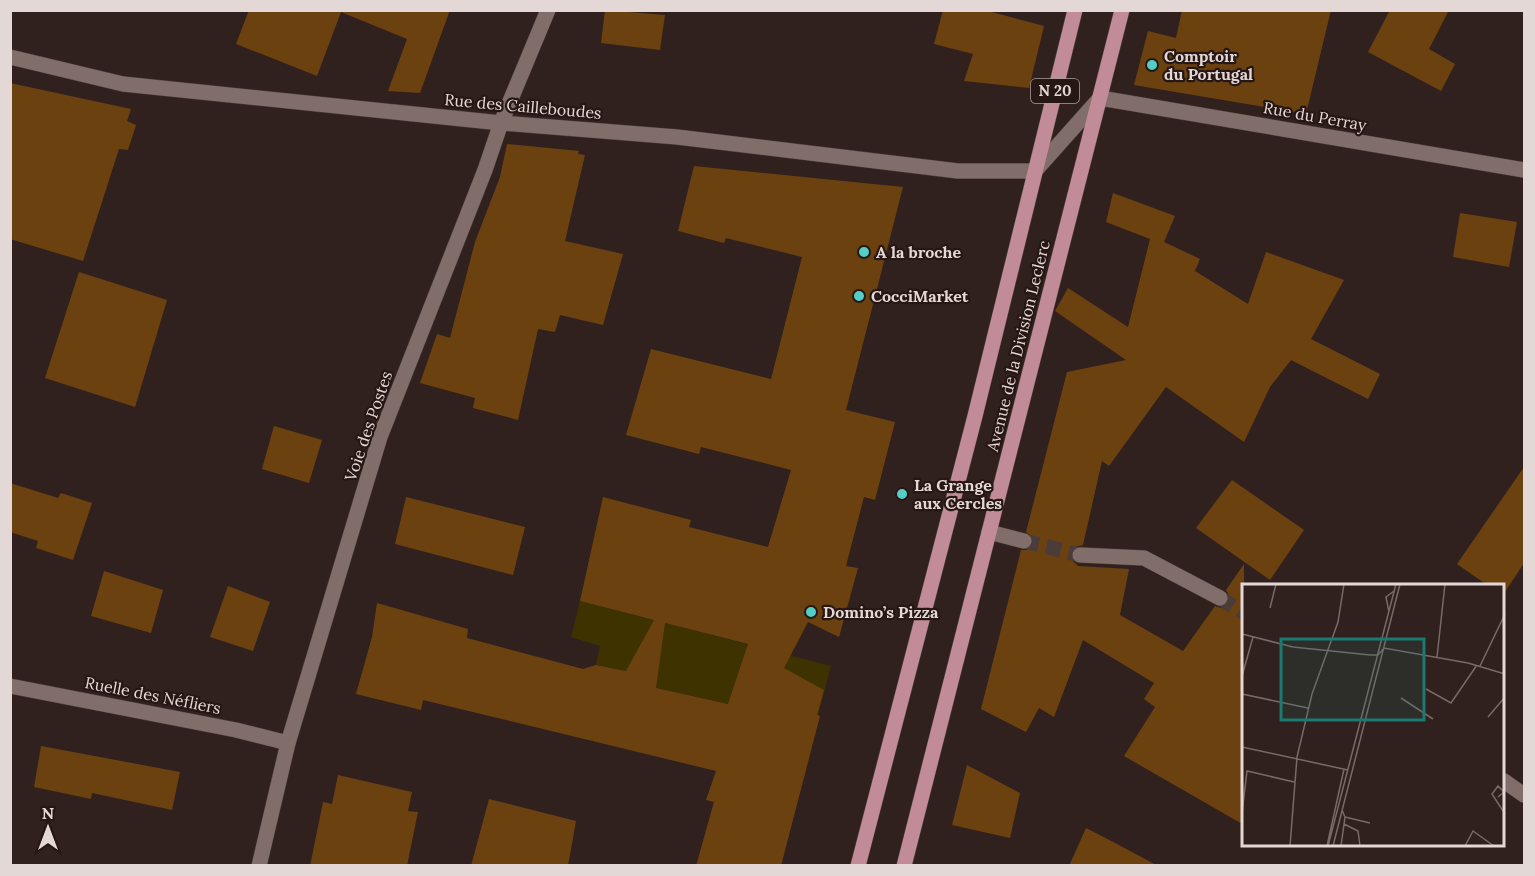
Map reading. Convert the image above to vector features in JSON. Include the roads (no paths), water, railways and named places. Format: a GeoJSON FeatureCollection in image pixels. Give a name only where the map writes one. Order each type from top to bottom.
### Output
{"type":"FeatureCollection","features":[{"type":"Feature","properties":{"kind":"main road","name":"Avenue de la Division Leclerc"},"geometry":{"type":"LineString","coordinates":[[858,866],[1075,10]]}},
{"type":"Feature","properties":{"kind":"main road","name":"Avenue de la Division Leclerc"},"geometry":{"type":"LineString","coordinates":[[904,866],[1122,10]]}},
{"type":"Feature","properties":{"kind":"street","name":"Voie des Postes"},"geometry":{"type":"LineString","coordinates":[[259,866],[288,743],[380,437],[485,170],[501,123],[548,10]]}},
{"type":"Feature","properties":{"kind":"street","name":"Rue des Cailleboudes"},"geometry":{"type":"LineString","coordinates":[[10,57],[123,84],[501,123],[677,137],[958,171],[1035,171]]}},
{"type":"Feature","properties":{"kind":"street"},"geometry":{"type":"LineString","coordinates":[[1035,171],[1100,98]]}},
{"type":"Feature","properties":{"kind":"street","name":"Rue du Perray"},"geometry":{"type":"LineString","coordinates":[[1100,98],[1524,170]]}},
{"type":"Feature","properties":{"kind":"street"},"geometry":{"type":"LineString","coordinates":[[989,532],[1024,541]]}},
{"type":"Feature","properties":{"kind":"street"},"geometry":{"type":"LineString","coordinates":[[1080,555],[1144,558],[1220,598]]}},
{"type":"Feature","properties":{"kind":"street","name":"Ruelle des Néfliers"},"geometry":{"type":"LineString","coordinates":[[10,686],[236,730],[288,743]]}},
{"type":"Feature","properties":{"kind":"street"},"geometry":{"type":"LineString","coordinates":[[1505,782],[1524,795]]}},
{"type":"Feature","properties":{"kind":"tunnel"},"geometry":{"type":"LineString","coordinates":[[1024,541],[1080,555]]}},
{"type":"Feature","properties":{"kind":"tunnel"},"geometry":{"type":"LineString","coordinates":[[1220,598],[1242,612]]}},
{"type":"Feature","properties":{"kind":"place","name":"Comptoir du Portugal"},"geometry":{"type":"Point","coordinates":[1152,65]}},
{"type":"Feature","properties":{"kind":"place","name":"A la broche"},"geometry":{"type":"Point","coordinates":[864,252]}},
{"type":"Feature","properties":{"kind":"place","name":"CocciMarket"},"geometry":{"type":"Point","coordinates":[859,296]}},
{"type":"Feature","properties":{"kind":"place","name":"La Grange aux Cercles"},"geometry":{"type":"Point","coordinates":[902,494]}},
{"type":"Feature","properties":{"kind":"place","name":"Domino’s Pizza"},"geometry":{"type":"Point","coordinates":[811,612]}}]}
